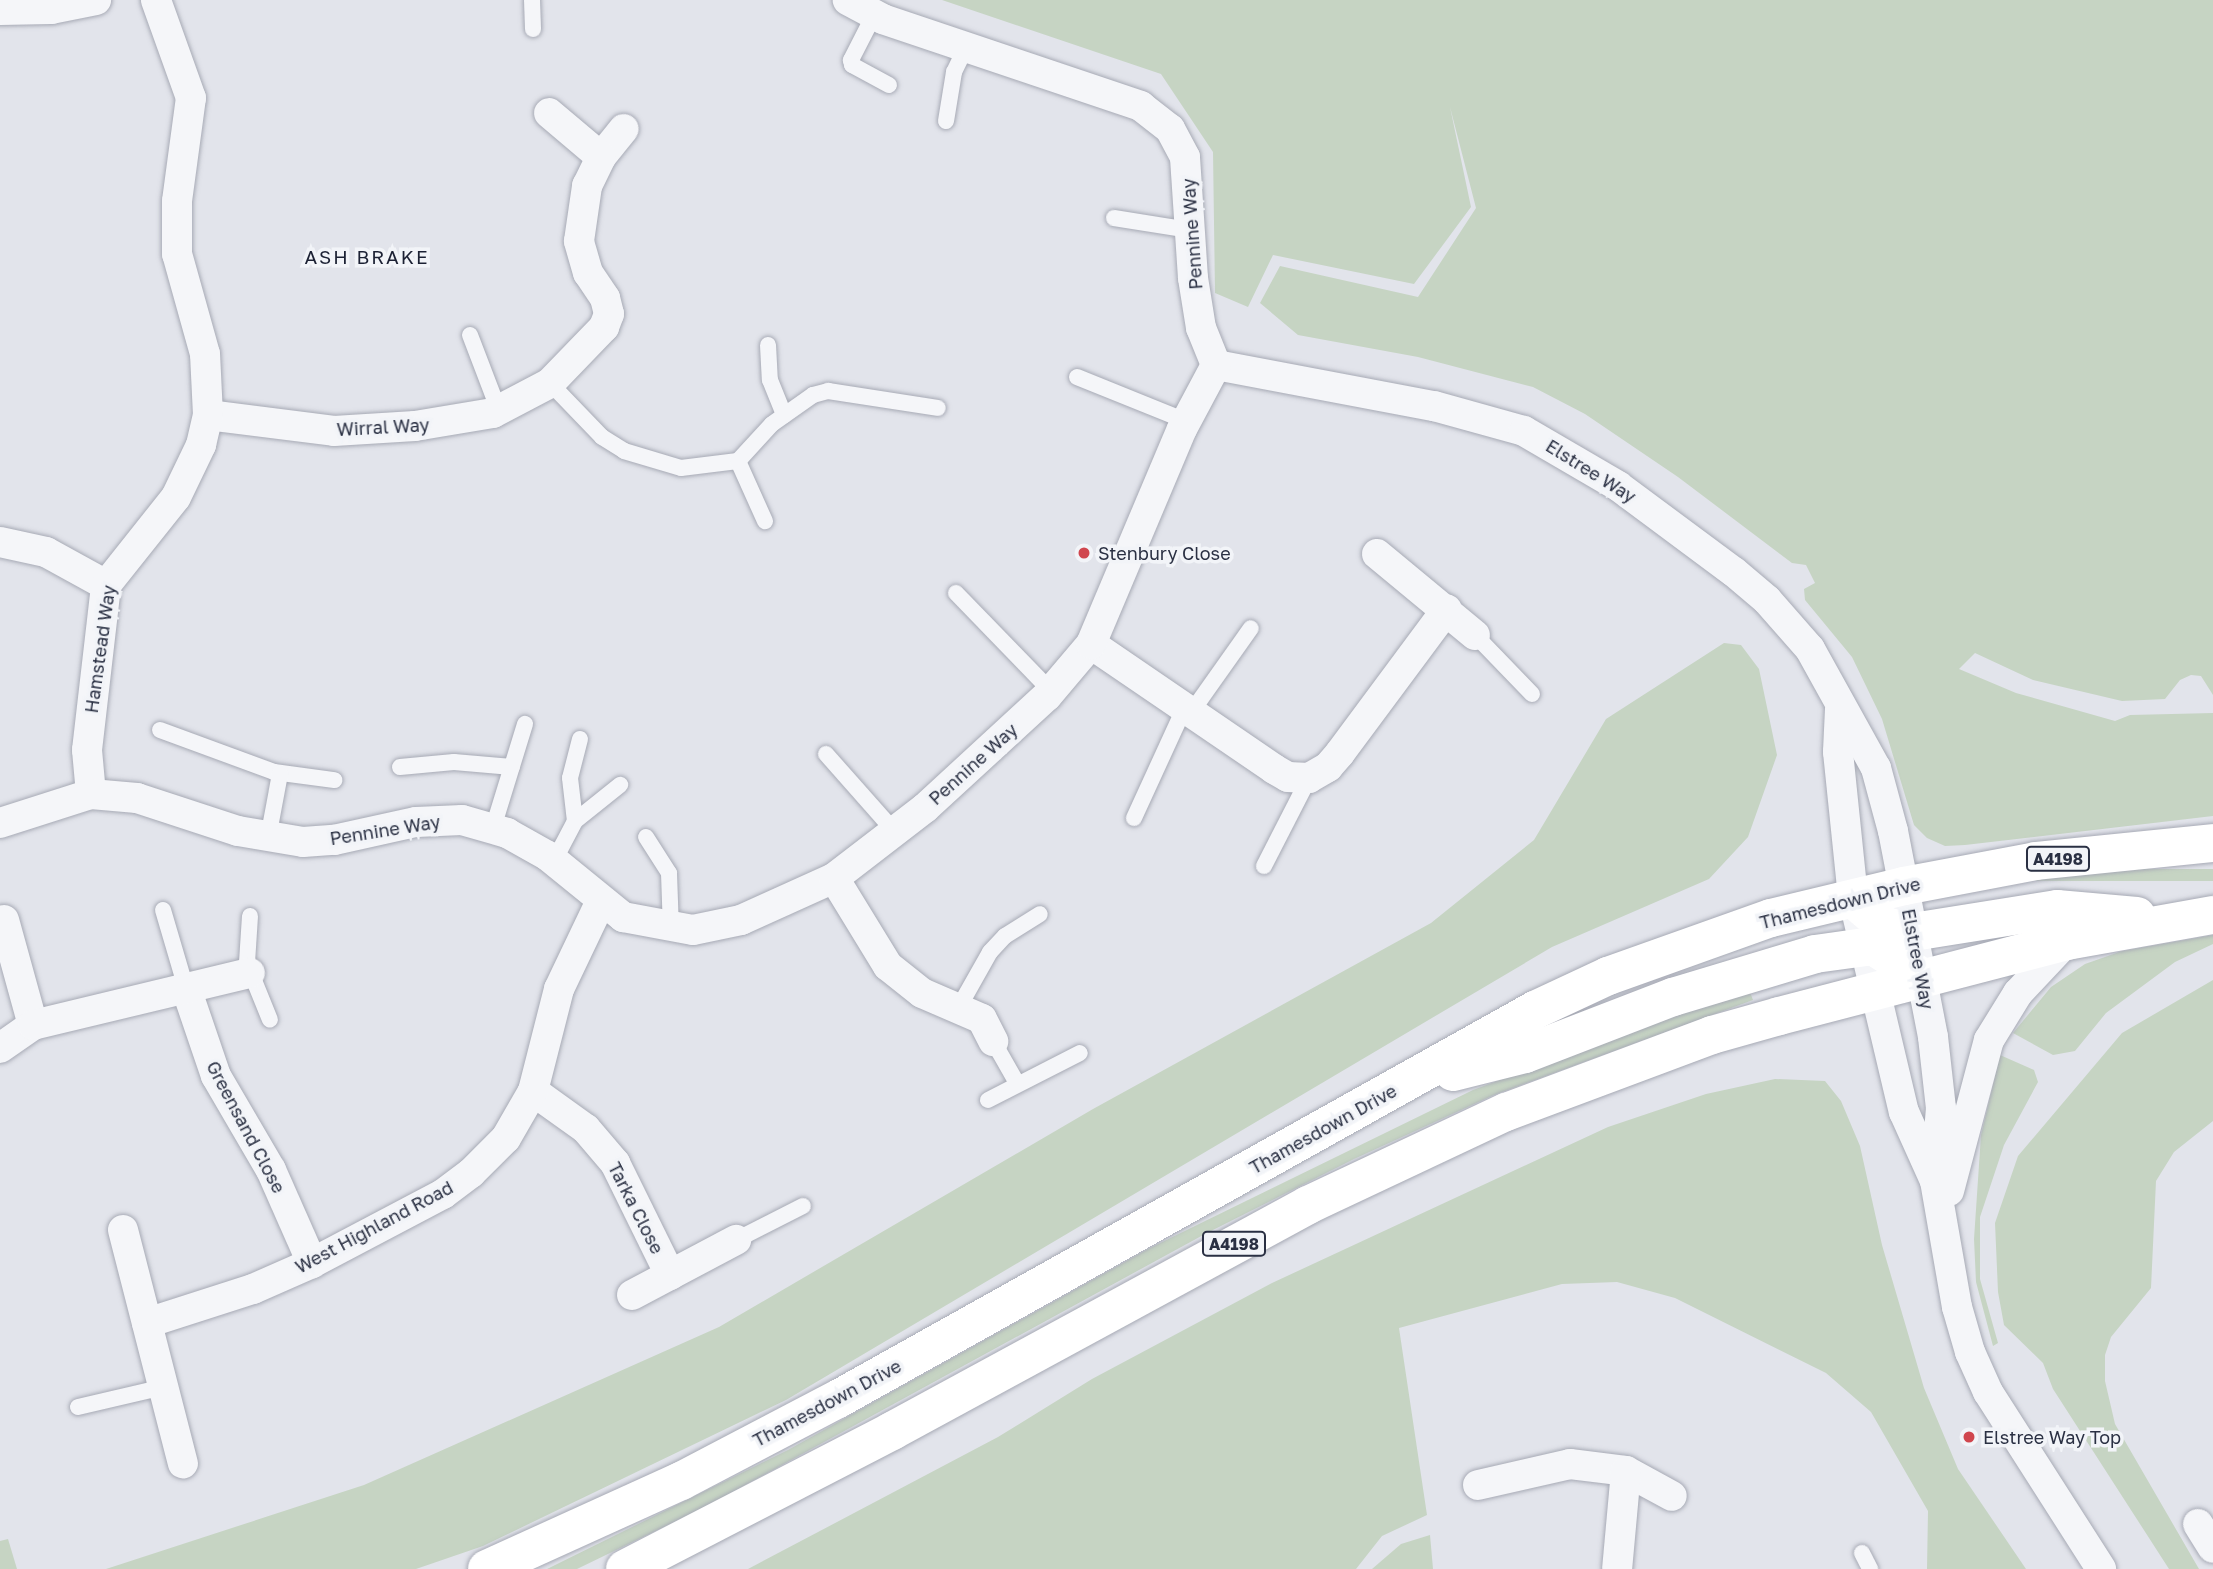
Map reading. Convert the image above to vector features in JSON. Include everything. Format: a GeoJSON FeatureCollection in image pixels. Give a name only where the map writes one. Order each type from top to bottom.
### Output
{"type":"FeatureCollection","features":[{"type":"Feature","properties":{"kind":"main road","name":"Thamesdown Drive"},"geometry":{"type":"LineString","coordinates":[[487,1569],[681,1481],[827,1405],[1535,1010],[1608,976],[1770,918],[1853,897],[2036,861],[2213,843]]}},
{"type":"Feature","properties":{"kind":"main road"},"geometry":{"type":"LineString","coordinates":[[1853,897],[1875,920],[1913,932],[2057,909],[2175,920]]}},
{"type":"Feature","properties":{"kind":"main road","name":"A4198"},"geometry":{"type":"LineString","coordinates":[[625,1569],[880,1437],[1133,1296],[1411,1154],[1506,1112],[1712,1035],[1922,977],[2067,941],[2213,915]]}},
{"type":"Feature","properties":{"kind":"main road"},"geometry":{"type":"LineString","coordinates":[[1400,1086],[1525,1054],[1673,997],[1784,962],[1863,944],[1884,952],[1922,977]]}},
{"type":"Feature","properties":{"kind":"street"},"geometry":{"type":"LineString","coordinates":[[0,10],[51,9],[96,0]]}},
{"type":"Feature","properties":{"kind":"street","name":"Hamstead Way"},"geometry":{"type":"LineString","coordinates":[[91,793],[86,750],[106,585],[176,497],[201,445],[208,415],[205,354],[177,254],[177,201],[191,98],[185,70],[156,0]]}},
{"type":"Feature","properties":{"kind":"street","name":"Pennine Way"},"geometry":{"type":"LineString","coordinates":[[0,823],[91,793],[137,798],[268,838],[334,840],[437,820],[493,828],[554,861],[600,903],[623,917],[671,929],[717,927],[741,920],[834,878],[895,832],[1051,691],[1091,644],[1186,421],[1216,365],[1201,323],[1185,157],[1160,118],[1140,106],[874,15],[848,0]]}},
{"type":"Feature","properties":{"kind":"street"},"geometry":{"type":"LineString","coordinates":[[549,113],[601,158]]}},
{"type":"Feature","properties":{"kind":"street","name":"Wirral Way"},"geometry":{"type":"LineString","coordinates":[[208,415],[298,429],[374,430],[461,422],[499,411],[550,383],[607,320],[605,298],[588,273],[579,241],[587,186],[601,158],[624,129]]}},
{"type":"Feature","properties":{"kind":"street","name":"Elstree Way"},"geometry":{"type":"LineString","coordinates":[[1216,365],[1489,419],[1563,449],[1671,524],[1766,600],[1810,649],[1840,709],[1877,768],[1904,886],[1922,977],[1941,1108],[1935,1181],[1957,1307],[1976,1367],[2101,1569]]}},
{"type":"Feature","properties":{"kind":"street"},"geometry":{"type":"LineString","coordinates":[[0,542],[46,552],[106,585]]}},
{"type":"Feature","properties":{"kind":"street"},"geometry":{"type":"LineString","coordinates":[[1377,554],[1447,609],[1475,635]]}},
{"type":"Feature","properties":{"kind":"street"},"geometry":{"type":"LineString","coordinates":[[1091,644],[1274,769],[1288,777],[1309,778],[1328,767],[1447,609]]}},
{"type":"Feature","properties":{"kind":"street","name":"Elstree Way"},"geometry":{"type":"LineString","coordinates":[[1840,709],[1838,752],[1853,897],[1904,1112],[1935,1181]]}},
{"type":"Feature","properties":{"kind":"street"},"geometry":{"type":"LineString","coordinates":[[834,878],[888,966],[922,993],[982,1019],[993,1041]]}},
{"type":"Feature","properties":{"kind":"street","name":"West Highland Road"},"geometry":{"type":"LineString","coordinates":[[147,1323],[254,1289],[312,1263],[443,1194],[471,1173],[506,1138],[533,1091],[559,989],[600,903]]}},
{"type":"Feature","properties":{"kind":"street"},"geometry":{"type":"LineString","coordinates":[[4,920],[33,1025]]}},
{"type":"Feature","properties":{"kind":"street","name":"Elstree Way"},"geometry":{"type":"LineString","coordinates":[[1941,1221],[1989,1040],[2018,993],[2067,941]]}},
{"type":"Feature","properties":{"kind":"street"},"geometry":{"type":"LineString","coordinates":[[0,1048],[33,1025],[250,973]]}},
{"type":"Feature","properties":{"kind":"street","name":"Greensand Close"},"geometry":{"type":"LineString","coordinates":[[186,988],[216,1076],[271,1170],[312,1263]]}},
{"type":"Feature","properties":{"kind":"street","name":"Tarka Close"},"geometry":{"type":"LineString","coordinates":[[533,1091],[586,1129],[615,1163],[670,1275]]}},
{"type":"Feature","properties":{"kind":"street"},"geometry":{"type":"LineString","coordinates":[[123,1230],[183,1464]]}},
{"type":"Feature","properties":{"kind":"street","name":"Tarka Close"},"geometry":{"type":"LineString","coordinates":[[632,1294],[736,1240]]}},
{"type":"Feature","properties":{"kind":"street"},"geometry":{"type":"LineString","coordinates":[[1478,1485],[1570,1464],[1626,1471],[1672,1496]]}},
{"type":"Feature","properties":{"kind":"street"},"geometry":{"type":"LineString","coordinates":[[1617,1569],[1626,1471]]}},
{"type":"Feature","properties":{"kind":"lane"},"geometry":{"type":"LineString","coordinates":[[532,0],[533,29]]}},
{"type":"Feature","properties":{"kind":"lane"},"geometry":{"type":"LineString","coordinates":[[874,15],[851,60],[852,65],[889,85]]}},
{"type":"Feature","properties":{"kind":"lane"},"geometry":{"type":"LineString","coordinates":[[946,121],[954,72],[966,47]]}},
{"type":"Feature","properties":{"kind":"lane"},"geometry":{"type":"LineString","coordinates":[[1114,218],[1190,230]]}},
{"type":"Feature","properties":{"kind":"lane"},"geometry":{"type":"LineString","coordinates":[[470,335],[499,411]]}},
{"type":"Feature","properties":{"kind":"lane"},"geometry":{"type":"LineString","coordinates":[[768,345],[769,380],[784,415]]}},
{"type":"Feature","properties":{"kind":"lane"},"geometry":{"type":"LineString","coordinates":[[1077,377],[1186,421]]}},
{"type":"Feature","properties":{"kind":"lane"},"geometry":{"type":"LineString","coordinates":[[550,383],[602,437],[624,451],[681,468],[738,461],[784,415],[813,395],[853,393],[938,408]]}},
{"type":"Feature","properties":{"kind":"lane"},"geometry":{"type":"LineString","coordinates":[[738,461],[765,521]]}},
{"type":"Feature","properties":{"kind":"lane"},"geometry":{"type":"LineString","coordinates":[[956,593],[1051,691]]}},
{"type":"Feature","properties":{"kind":"lane"},"geometry":{"type":"LineString","coordinates":[[1134,818],[1187,711],[1251,628]]}},
{"type":"Feature","properties":{"kind":"lane"},"geometry":{"type":"LineString","coordinates":[[1475,635],[1532,694]]}},
{"type":"Feature","properties":{"kind":"lane"},"geometry":{"type":"LineString","coordinates":[[493,828],[525,724]]}},
{"type":"Feature","properties":{"kind":"lane"},"geometry":{"type":"LineString","coordinates":[[160,730],[280,774],[334,780]]}},
{"type":"Feature","properties":{"kind":"lane"},"geometry":{"type":"LineString","coordinates":[[575,821],[570,778],[580,739]]}},
{"type":"Feature","properties":{"kind":"lane"},"geometry":{"type":"LineString","coordinates":[[826,754],[895,832]]}},
{"type":"Feature","properties":{"kind":"lane"},"geometry":{"type":"LineString","coordinates":[[400,767],[454,762],[512,767]]}},
{"type":"Feature","properties":{"kind":"lane"},"geometry":{"type":"LineString","coordinates":[[268,838],[280,774]]}},
{"type":"Feature","properties":{"kind":"lane"},"geometry":{"type":"LineString","coordinates":[[1264,866],[1309,778]]}},
{"type":"Feature","properties":{"kind":"lane"},"geometry":{"type":"LineString","coordinates":[[554,861],[575,821],[620,785]]}},
{"type":"Feature","properties":{"kind":"lane"},"geometry":{"type":"LineString","coordinates":[[646,837],[669,873],[671,929]]}},
{"type":"Feature","properties":{"kind":"lane"},"geometry":{"type":"LineString","coordinates":[[163,910],[186,988]]}},
{"type":"Feature","properties":{"kind":"lane"},"geometry":{"type":"LineString","coordinates":[[959,1007],[990,952],[1005,936],[1040,914]]}},
{"type":"Feature","properties":{"kind":"lane"},"geometry":{"type":"LineString","coordinates":[[250,916],[250,973],[270,1020]]}},
{"type":"Feature","properties":{"kind":"lane"},"geometry":{"type":"LineString","coordinates":[[993,1041],[1017,1083]]}},
{"type":"Feature","properties":{"kind":"lane"},"geometry":{"type":"LineString","coordinates":[[988,1100],[1080,1053]]}},
{"type":"Feature","properties":{"kind":"lane"},"geometry":{"type":"LineString","coordinates":[[736,1240],[803,1206]]}},
{"type":"Feature","properties":{"kind":"lane"},"geometry":{"type":"LineString","coordinates":[[78,1407],[164,1387]]}},
{"type":"Feature","properties":{"kind":"lane"},"geometry":{"type":"LineString","coordinates":[[1862,1553],[1870,1569]]}},
{"type":"Feature","properties":{"kind":"green space"},"geometry":{"type":"Polygon","coordinates":[[[942,0],[2213,0],[2213,695],[2201,676],[2191,675],[2180,680],[2165,699],[2122,701],[2033,680],[1975,653],[1959,669],[2016,693],[2115,721],[2130,715],[2213,713],[2213,816],[1965,845],[1945,846],[1927,838],[1914,825],[1882,719],[1852,657],[1805,600],[1804,589],[1815,583],[1806,565],[1792,563],[1678,477],[1585,414],[1533,387],[1418,357],[1298,335],[1260,303],[1280,266],[1418,297],[1476,208],[1450,107],[1471,207],[1414,284],[1273,255],[1248,307],[1215,293],[1213,152],[1161,74],[942,0]]]}},
{"type":"Feature","properties":{"kind":"green space"},"geometry":{"type":"Polygon","coordinates":[[[1724,643],[1741,645],[1759,669],[1777,755],[1748,837],[1709,879],[1552,947],[786,1400],[483,1546],[416,1569],[106,1569],[364,1485],[719,1327],[1093,1109],[1431,923],[1534,840],[1606,719],[1724,643]]]}},
{"type":"Feature","properties":{"kind":"green space"},"geometry":{"type":"Polygon","coordinates":[[[1957,869],[2213,869],[2213,881],[1957,881],[1957,869]]]}},
{"type":"Feature","properties":{"kind":"green space"},"geometry":{"type":"Polygon","coordinates":[[[2213,935],[2213,944],[2175,962],[2106,1013],[2075,1051],[2053,1055],[2013,1033],[2051,987],[2085,964],[2122,951],[2213,935]]]}},
{"type":"Feature","properties":{"kind":"green space"},"geometry":{"type":"Polygon","coordinates":[[[2213,980],[2213,1121],[2174,1152],[2156,1181],[2151,1288],[2111,1337],[2105,1355],[2105,1381],[2115,1424],[2199,1569],[2169,1569],[2053,1389],[2043,1363],[2004,1325],[1998,1292],[1995,1223],[2018,1156],[2122,1033],[2213,980]]]}},
{"type":"Feature","properties":{"kind":"green space"},"geometry":{"type":"Polygon","coordinates":[[[1748,987],[1753,1000],[1494,1095],[1354,1159],[1205,1234],[705,1507],[577,1569],[547,1569],[788,1450],[1148,1249],[1473,1090],[1748,987]]]}},
{"type":"Feature","properties":{"kind":"green space"},"geometry":{"type":"Polygon","coordinates":[[[2000,1055],[2034,1070],[2038,1082],[2004,1145],[1980,1217],[1980,1279],[1998,1343],[1993,1346],[1976,1282],[1974,1239],[1981,1135],[2000,1055]]]}},
{"type":"Feature","properties":{"kind":"green space"},"geometry":{"type":"Polygon","coordinates":[[[1775,1079],[1825,1081],[1841,1101],[1860,1146],[1882,1245],[1924,1388],[1958,1469],[2026,1569],[1927,1569],[1928,1511],[1871,1412],[1826,1373],[1675,1298],[1617,1282],[1562,1284],[1399,1328],[1427,1515],[1382,1536],[1356,1569],[748,1569],[998,1437],[1092,1379],[1272,1283],[1608,1127],[1706,1094],[1775,1079]]]}},
{"type":"Feature","properties":{"kind":"green space"},"geometry":{"type":"Polygon","coordinates":[[[1430,1535],[1433,1569],[1372,1569],[1401,1544],[1430,1535]]]}},
{"type":"Feature","properties":{"kind":"green space"},"geometry":{"type":"Polygon","coordinates":[[[8,1539],[17,1569],[0,1569],[0,1541],[8,1539]]]}},
{"type":"Feature","properties":{"kind":"place","name":"Stenbury Close"},"geometry":{"type":"Point","coordinates":[1084,553]}},
{"type":"Feature","properties":{"kind":"place","name":"Elstree Way Top"},"geometry":{"type":"Point","coordinates":[1969,1437]}},
{"type":"Feature","properties":{"kind":"district","name":"ASH BRAKE"},"geometry":{"type":"Point","coordinates":[367,257]}}]}
